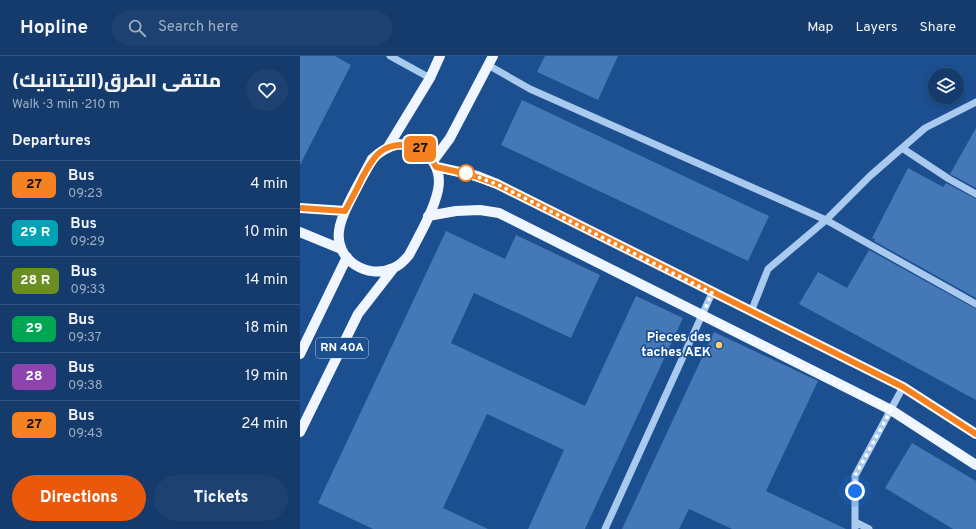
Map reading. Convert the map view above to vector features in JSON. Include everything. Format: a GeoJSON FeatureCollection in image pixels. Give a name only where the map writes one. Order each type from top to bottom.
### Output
{"type":"FeatureCollection","features":[{"type":"Feature","properties":{"kind":"main road"},"geometry":{"type":"LineString","coordinates":[[388,147],[430,78],[440,56]]}},
{"type":"Feature","properties":{"kind":"main road"},"geometry":{"type":"LineString","coordinates":[[435,164],[493,56]]}},
{"type":"Feature","properties":{"kind":"main road"},"geometry":{"type":"LineString","coordinates":[[398,144],[412,146],[425,152],[435,164],[439,175],[438,192],[409,255],[393,269],[380,272],[367,271],[356,266],[344,253],[338,240],[339,230],[345,211],[372,159],[388,147],[398,144]]}},
{"type":"Feature","properties":{"kind":"main road"},"geometry":{"type":"LineString","coordinates":[[435,164],[497,184],[712,293],[903,387],[976,434]]}},
{"type":"Feature","properties":{"kind":"main road"},"geometry":{"type":"LineString","coordinates":[[300,208],[345,211]]}},
{"type":"Feature","properties":{"kind":"main road"},"geometry":{"type":"LineString","coordinates":[[428,216],[456,211],[480,210],[499,213],[891,410],[976,465]]}},
{"type":"Feature","properties":{"kind":"main road"},"geometry":{"type":"LineString","coordinates":[[300,232],[344,253]]}},
{"type":"Feature","properties":{"kind":"main road","name":"RN 40A"},"geometry":{"type":"LineString","coordinates":[[300,354],[344,253]]}},
{"type":"Feature","properties":{"kind":"main road","name":"RN 40A"},"geometry":{"type":"LineString","coordinates":[[300,432],[358,314],[393,269]]}},
{"type":"Feature","properties":{"kind":"street"},"geometry":{"type":"LineString","coordinates":[[390,56],[430,78]]}},
{"type":"Feature","properties":{"kind":"street"},"geometry":{"type":"LineString","coordinates":[[488,65],[530,89],[826,220],[976,304]]}},
{"type":"Feature","properties":{"kind":"street"},"geometry":{"type":"LineString","coordinates":[[751,312],[768,269],[826,220],[870,176],[925,128],[976,102]]}},
{"type":"Feature","properties":{"kind":"street"},"geometry":{"type":"LineString","coordinates":[[902,148],[949,179],[976,194]]}},
{"type":"Feature","properties":{"kind":"street"},"geometry":{"type":"LineString","coordinates":[[605,529],[712,293]]}},
{"type":"Feature","properties":{"kind":"street"},"geometry":{"type":"LineString","coordinates":[[869,529],[855,525],[855,476],[903,387]]}},
{"type":"Feature","properties":{"kind":"building"},"geometry":{"type":"Polygon","coordinates":[[[300,56],[335,56],[351,65],[300,165],[300,56]]]}},
{"type":"Feature","properties":{"kind":"building"},"geometry":{"type":"Polygon","coordinates":[[[545,56],[618,56],[598,100],[537,72],[545,56]]]}},
{"type":"Feature","properties":{"kind":"building"},"geometry":{"type":"Polygon","coordinates":[[[522,100],[769,216],[748,261],[501,145],[522,100]]]}},
{"type":"Feature","properties":{"kind":"building"},"geometry":{"type":"Polygon","coordinates":[[[976,128],[976,188],[950,174],[976,128]]]}},
{"type":"Feature","properties":{"kind":"building"},"geometry":{"type":"Polygon","coordinates":[[[908,168],[943,187],[946,183],[976,199],[976,298],[874,241],[875,239],[872,238],[908,168]]]}},
{"type":"Feature","properties":{"kind":"building"},"geometry":{"type":"Polygon","coordinates":[[[446,231],[505,259],[516,235],[600,275],[571,338],[474,293],[451,343],[585,406],[636,296],[683,318],[585,529],[528,529],[564,450],[487,414],[443,508],[488,529],[373,529],[318,503],[446,231]]]}},
{"type":"Feature","properties":{"kind":"building"},"geometry":{"type":"Polygon","coordinates":[[[869,250],[976,309],[976,400],[799,304],[818,272],[847,288],[869,250]]]}},
{"type":"Feature","properties":{"kind":"building"},"geometry":{"type":"Polygon","coordinates":[[[714,332],[818,381],[766,491],[846,529],[732,529],[689,509],[679,529],[622,529],[714,332]]]}},
{"type":"Feature","properties":{"kind":"building"},"geometry":{"type":"Polygon","coordinates":[[[912,443],[976,481],[976,529],[953,529],[885,488],[912,443]]]}},
{"type":"Feature","properties":{"kind":"bus line","name":"27"},"geometry":{"type":"LineString","coordinates":[[300,208],[345,211],[372,159],[388,147],[398,144],[412,146],[425,152],[433,160],[436,167],[476,176],[497,184],[712,293],[903,387],[976,434]]}},
{"type":"Feature","properties":{"kind":"place","name":"Pieces des taches AEK"},"geometry":{"type":"Point","coordinates":[719,345]}},
{"type":"Feature","properties":{"kind":"route"},"geometry":{"type":"LineString","coordinates":[[466,173],[497,184],[712,293],[702,316],[891,410],[855,476],[855,491]]}}]}
